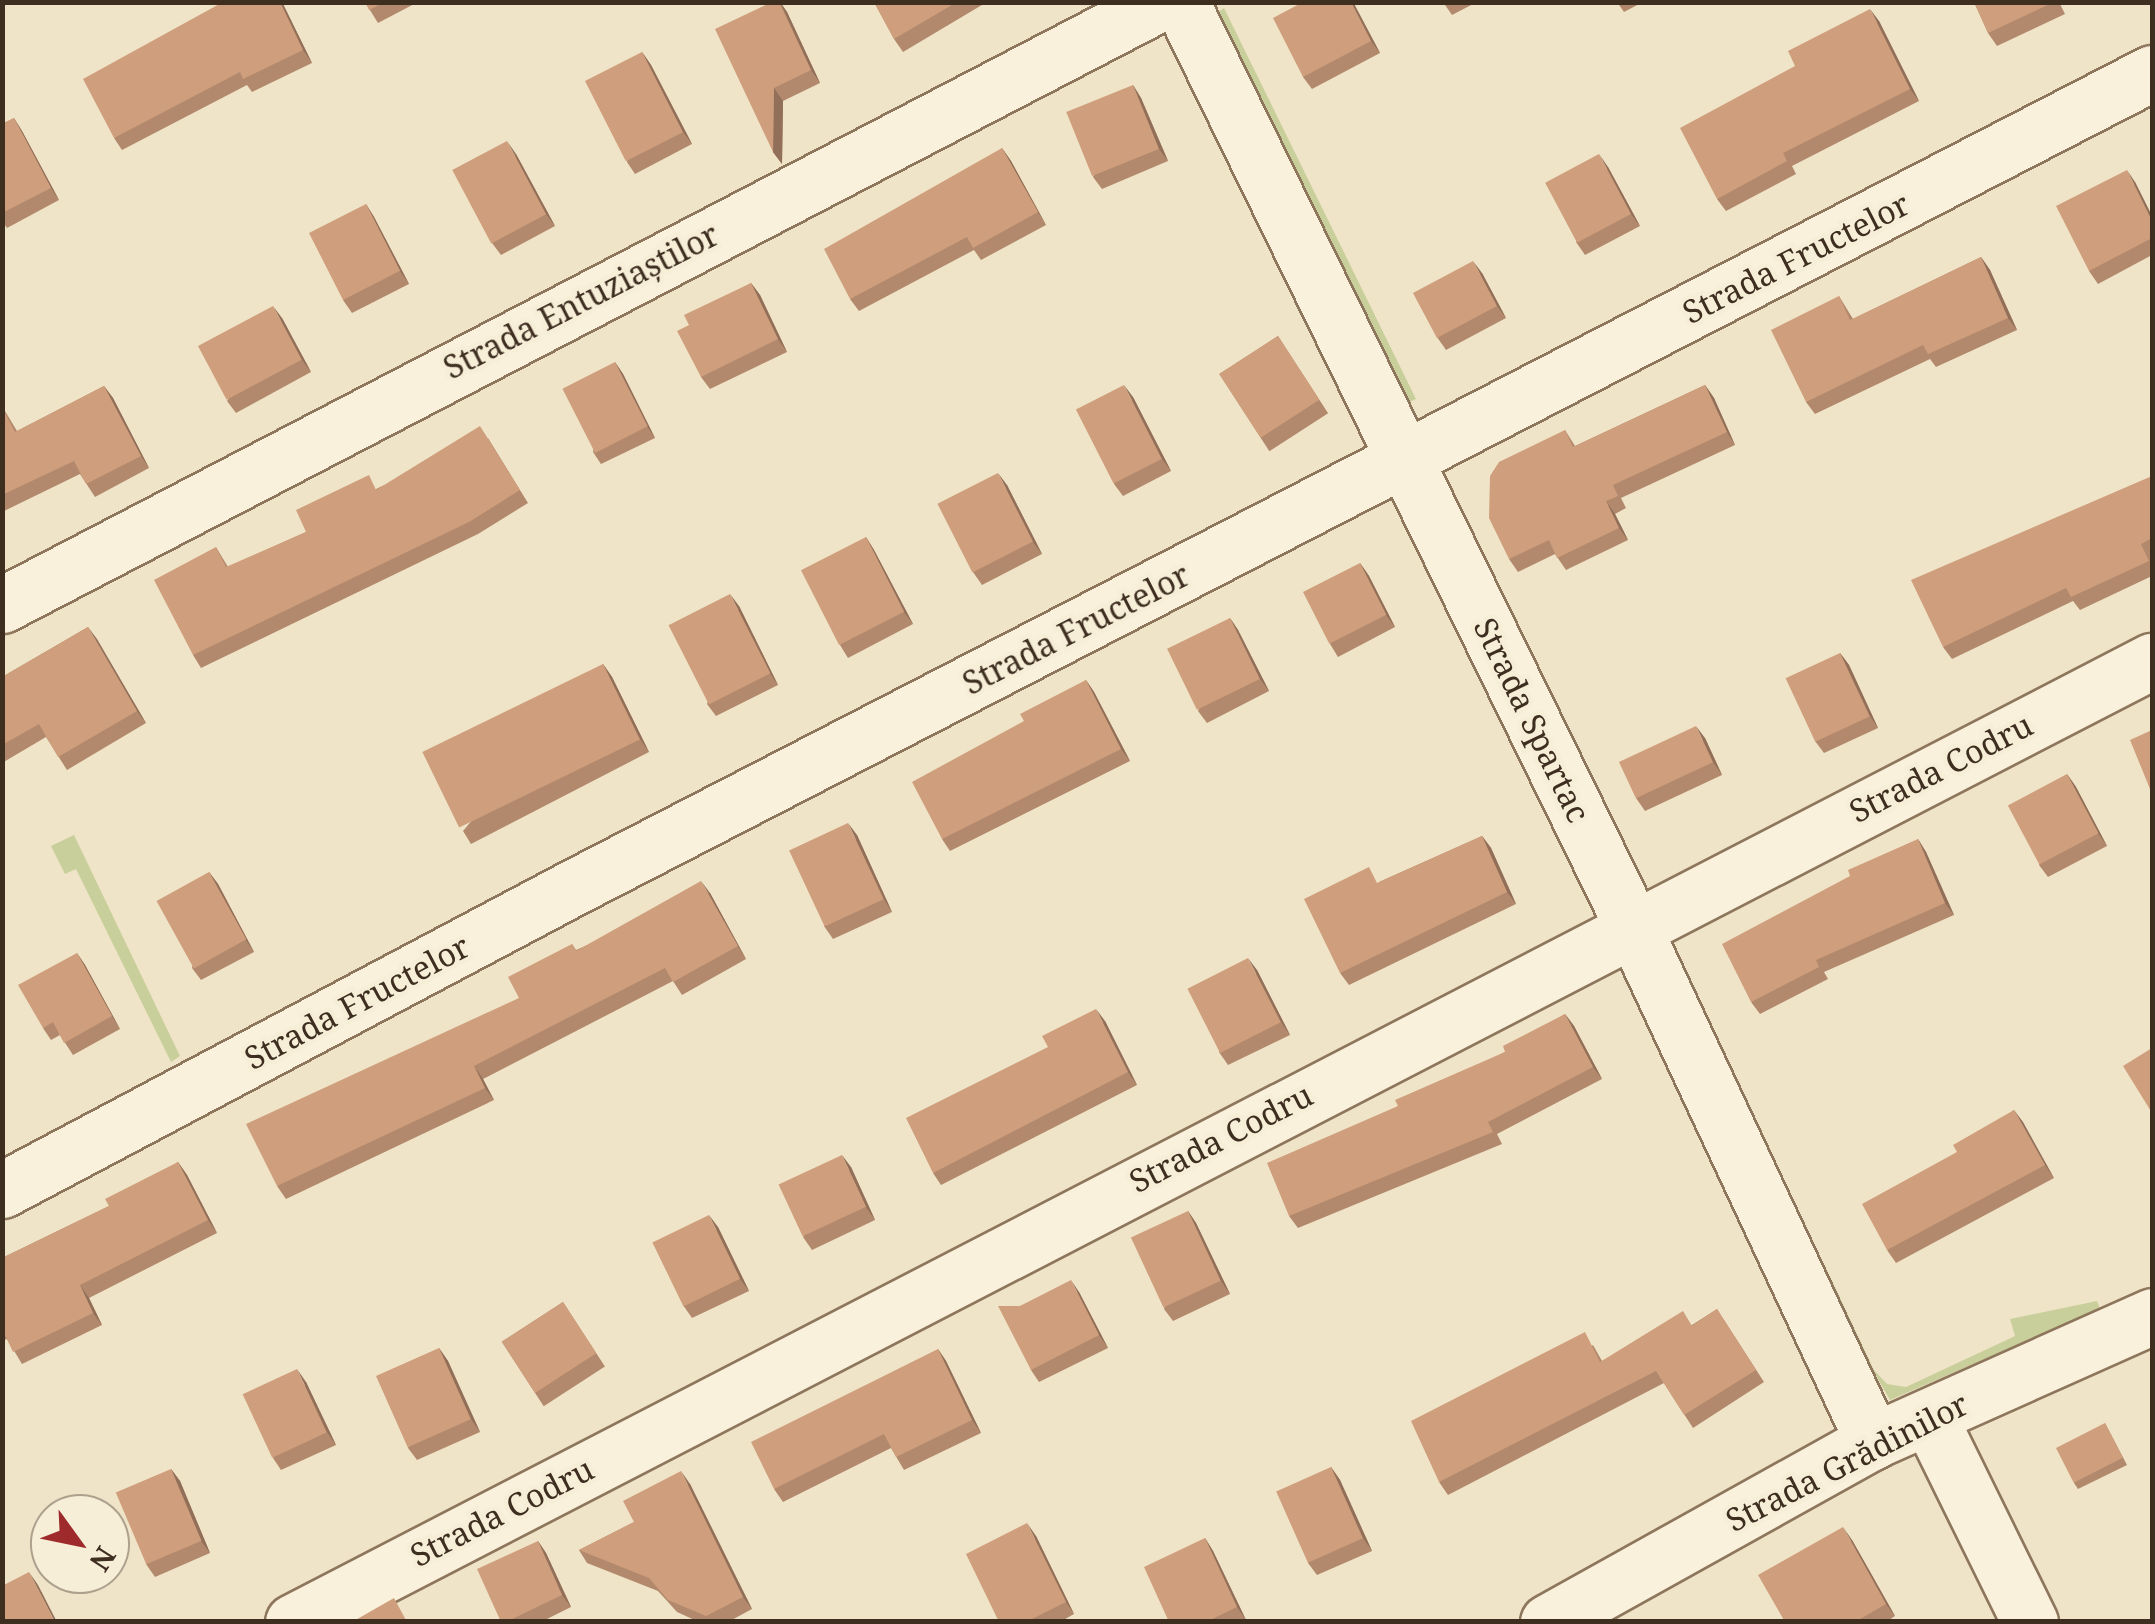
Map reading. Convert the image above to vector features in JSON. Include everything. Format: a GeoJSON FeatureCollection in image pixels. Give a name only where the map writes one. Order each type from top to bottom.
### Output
{"type":"FeatureCollection","features":[{"type":"Feature","properties":{"kind":"street","name":"Strada Entuziaștilor"},"geometry":{"type":"LineString","coordinates":[[2,605],[1162,2]]}},
{"type":"Feature","properties":{"kind":"street","name":"Strada Spartac"},"geometry":{"type":"LineString","coordinates":[[1181,2],[1632,925],[1873,1442]]}},
{"type":"Feature","properties":{"kind":"street","name":"Strada Fructelor"},"geometry":{"type":"LineString","coordinates":[[2,1190],[2152,73]]}},
{"type":"Feature","properties":{"kind":"street","name":"Strada Codru"},"geometry":{"type":"LineString","coordinates":[[292,1622],[1632,925],[2152,662]]}},
{"type":"Feature","properties":{"kind":"street","name":"Strada Grădinilor"},"geometry":{"type":"LineString","coordinates":[[1548,1622],[1873,1442],[2152,1316]]}},
{"type":"Feature","properties":{"kind":"street"},"geometry":{"type":"LineString","coordinates":[[1929,1417],[2030,1622]]}},
{"type":"Feature","properties":{"kind":"green space"},"geometry":{"type":"Polygon","coordinates":[[[1224,8],[1416,399],[1396,408],[1212,16],[1224,8]]]}},
{"type":"Feature","properties":{"kind":"green space"},"geometry":{"type":"Polygon","coordinates":[[[74,835],[180,1056],[171,1062],[76,869],[65,874],[51,846],[74,835]]]}},
{"type":"Feature","properties":{"kind":"green space"},"geometry":{"type":"Polygon","coordinates":[[[1825,1266],[1874,1370],[1887,1384],[1906,1387],[2015,1336],[2010,1319],[2097,1301],[2100,1309],[1890,1400],[1816,1272],[1825,1266]]]}},
{"type":"Feature","properties":{"kind":"building"},"geometry":{"type":"Polygon","coordinates":[[[223,2],[280,2],[303,50],[243,79],[240,72],[114,138],[83,79],[223,2]]]}},
{"type":"Feature","properties":{"kind":"building"},"geometry":{"type":"Polygon","coordinates":[[[365,2],[385,2],[369,10],[365,2]]]}},
{"type":"Feature","properties":{"kind":"building"},"geometry":{"type":"Polygon","coordinates":[[[779,2],[811,70],[774,88],[773,152],[715,29],[779,2]]]}},
{"type":"Feature","properties":{"kind":"building"},"geometry":{"type":"Polygon","coordinates":[[[874,2],[957,2],[894,39],[874,2]]]}},
{"type":"Feature","properties":{"kind":"building"},"geometry":{"type":"Polygon","coordinates":[[[1303,2],[1351,2],[1371,41],[1303,77],[1273,18],[1303,2]]]}},
{"type":"Feature","properties":{"kind":"building"},"geometry":{"type":"Polygon","coordinates":[[[1974,2],[2054,2],[1988,33],[1974,2]]]}},
{"type":"Feature","properties":{"kind":"building"},"geometry":{"type":"Polygon","coordinates":[[[1870,9],[1910,89],[1783,153],[1787,161],[1717,199],[1680,128],[1795,66],[1788,51],[1870,9]]]}},
{"type":"Feature","properties":{"kind":"building"},"geometry":{"type":"Polygon","coordinates":[[[642,52],[683,132],[626,161],[585,81],[642,52]]]}},
{"type":"Feature","properties":{"kind":"building"},"geometry":{"type":"Polygon","coordinates":[[[1133,85],[1159,149],[1092,176],[1066,112],[1133,85]]]}},
{"type":"Feature","properties":{"kind":"building"},"geometry":{"type":"Polygon","coordinates":[[[14,118],[51,188],[2,213],[2,124],[14,118]]]}},
{"type":"Feature","properties":{"kind":"building"},"geometry":{"type":"Polygon","coordinates":[[[507,141],[546,214],[491,243],[452,170],[507,141]]]}},
{"type":"Feature","properties":{"kind":"building"},"geometry":{"type":"Polygon","coordinates":[[[1002,148],[1038,212],[973,248],[967,237],[850,299],[824,249],[1002,148]]]}},
{"type":"Feature","properties":{"kind":"building"},"geometry":{"type":"Polygon","coordinates":[[[1599,154],[1631,214],[1577,243],[1545,183],[1599,154]]]}},
{"type":"Feature","properties":{"kind":"building"},"geometry":{"type":"Polygon","coordinates":[[[2127,170],[2152,221],[2152,238],[2089,271],[2056,206],[2127,170]]]}},
{"type":"Feature","properties":{"kind":"building"},"geometry":{"type":"Polygon","coordinates":[[[366,204],[400,271],[343,300],[309,233],[366,204]]]}},
{"type":"Feature","properties":{"kind":"building"},"geometry":{"type":"Polygon","coordinates":[[[1981,257],[2008,318],[1928,354],[1923,345],[1806,402],[1771,330],[1839,296],[1850,320],[1981,257]]]}},
{"type":"Feature","properties":{"kind":"building"},"geometry":{"type":"Polygon","coordinates":[[[1473,261],[1497,306],[1437,338],[1413,293],[1473,261]]]}},
{"type":"Feature","properties":{"kind":"building"},"geometry":{"type":"Polygon","coordinates":[[[751,283],[778,339],[701,377],[677,331],[689,325],[684,315],[751,283]]]}},
{"type":"Feature","properties":{"kind":"building"},"geometry":{"type":"Polygon","coordinates":[[[273,306],[302,360],[227,400],[198,346],[273,306]]]}},
{"type":"Feature","properties":{"kind":"building"},"geometry":{"type":"Polygon","coordinates":[[[1278,336],[1319,400],[1261,438],[1219,374],[1278,336]]]}},
{"type":"Feature","properties":{"kind":"building"},"geometry":{"type":"Polygon","coordinates":[[[615,362],[648,426],[595,453],[562,389],[615,362]]]}},
{"type":"Feature","properties":{"kind":"building"},"geometry":{"type":"Polygon","coordinates":[[[1124,385],[1162,459],[1114,483],[1076,410],[1124,385]]]}},
{"type":"Feature","properties":{"kind":"building"},"geometry":{"type":"Polygon","coordinates":[[[1705,385],[1727,432],[1613,485],[1618,496],[1606,501],[1619,528],[1557,558],[1549,540],[1509,559],[1489,518],[1490,476],[1499,462],[1565,430],[1573,447],[1705,385]]]}},
{"type":"Feature","properties":{"kind":"building"},"geometry":{"type":"Polygon","coordinates":[[[104,386],[141,456],[86,484],[74,461],[2,495],[2,407],[15,432],[104,386]]]}},
{"type":"Feature","properties":{"kind":"building"},"geometry":{"type":"Polygon","coordinates":[[[480,426],[520,490],[469,522],[193,655],[154,580],[216,547],[226,567],[306,532],[296,510],[369,475],[376,490],[480,426]]]}},
{"type":"Feature","properties":{"kind":"building"},"geometry":{"type":"Polygon","coordinates":[[[998,473],[1033,542],[972,572],[937,504],[998,473]]]}},
{"type":"Feature","properties":{"kind":"building"},"geometry":{"type":"Polygon","coordinates":[[[2152,476],[2152,538],[2141,544],[2149,561],[2071,597],[2066,588],[1943,647],[1911,580],[2152,476]]]}},
{"type":"Feature","properties":{"kind":"building"},"geometry":{"type":"Polygon","coordinates":[[[866,537],[904,612],[839,645],[801,570],[866,537]]]}},
{"type":"Feature","properties":{"kind":"building"},"geometry":{"type":"Polygon","coordinates":[[[1360,563],[1386,615],[1329,644],[1303,592],[1360,563]]]}},
{"type":"Feature","properties":{"kind":"building"},"geometry":{"type":"Polygon","coordinates":[[[730,594],[770,673],[709,705],[669,625],[730,594]]]}},
{"type":"Feature","properties":{"kind":"building"},"geometry":{"type":"Polygon","coordinates":[[[1230,618],[1260,679],[1197,710],[1167,649],[1230,618]]]}},
{"type":"Feature","properties":{"kind":"building"},"geometry":{"type":"Polygon","coordinates":[[[88,627],[137,711],[58,757],[39,724],[2,745],[2,677],[88,627]]]}},
{"type":"Feature","properties":{"kind":"building"},"geometry":{"type":"Polygon","coordinates":[[[1840,653],[1870,716],[1815,742],[1786,678],[1840,653]]]}},
{"type":"Feature","properties":{"kind":"building"},"geometry":{"type":"Polygon","coordinates":[[[603,664],[640,739],[459,828],[422,752],[603,664]]]}},
{"type":"Feature","properties":{"kind":"building"},"geometry":{"type":"Polygon","coordinates":[[[1086,680],[1121,749],[942,839],[912,782],[1024,721],[1020,714],[1086,680]]]}},
{"type":"Feature","properties":{"kind":"building"},"geometry":{"type":"Polygon","coordinates":[[[1696,726],[1713,762],[1636,798],[1619,762],[1696,726]]]}},
{"type":"Feature","properties":{"kind":"building"},"geometry":{"type":"Polygon","coordinates":[[[2152,730],[2152,794],[2130,740],[2152,730]]]}},
{"type":"Feature","properties":{"kind":"building"},"geometry":{"type":"Polygon","coordinates":[[[2067,774],[2098,833],[2039,865],[2008,805],[2067,774]]]}},
{"type":"Feature","properties":{"kind":"building"},"geometry":{"type":"Polygon","coordinates":[[[848,823],[883,899],[825,927],[789,850],[848,823]]]}},
{"type":"Feature","properties":{"kind":"building"},"geometry":{"type":"Polygon","coordinates":[[[1482,836],[1507,892],[1340,973],[1304,899],[1369,867],[1377,883],[1482,836]]]}},
{"type":"Feature","properties":{"kind":"building"},"geometry":{"type":"Polygon","coordinates":[[[1918,839],[1945,903],[1816,960],[1819,967],[1751,1002],[1722,944],[1850,876],[1848,870],[1918,839]]]}},
{"type":"Feature","properties":{"kind":"building"},"geometry":{"type":"Polygon","coordinates":[[[209,872],[246,939],[194,968],[157,901],[209,872]]]}},
{"type":"Feature","properties":{"kind":"building"},"geometry":{"type":"Polygon","coordinates":[[[701,881],[738,946],[673,982],[665,968],[474,1066],[485,1088],[277,1186],[246,1124],[519,998],[508,977],[572,944],[576,951],[701,881]]]}},
{"type":"Feature","properties":{"kind":"building"},"geometry":{"type":"Polygon","coordinates":[[[77,953],[112,1016],[64,1043],[53,1022],[43,1028],[18,985],[77,953]]]}},
{"type":"Feature","properties":{"kind":"building"},"geometry":{"type":"Polygon","coordinates":[[[1248,958],[1281,1022],[1220,1053],[1187,989],[1248,958]]]}},
{"type":"Feature","properties":{"kind":"building"},"geometry":{"type":"Polygon","coordinates":[[[1096,1009],[1128,1072],[933,1173],[906,1118],[1048,1047],[1042,1036],[1096,1009]]]}},
{"type":"Feature","properties":{"kind":"building"},"geometry":{"type":"Polygon","coordinates":[[[1565,1014],[1593,1067],[1488,1122],[1493,1132],[1289,1216],[1267,1163],[1398,1106],[1395,1100],[1505,1052],[1503,1046],[1565,1014]]]}},
{"type":"Feature","properties":{"kind":"building"},"geometry":{"type":"Polygon","coordinates":[[[2152,1048],[2152,1113],[2123,1066],[2152,1048]]]}},
{"type":"Feature","properties":{"kind":"building"},"geometry":{"type":"Polygon","coordinates":[[[2014,1110],[2045,1165],[1887,1250],[1862,1204],[1957,1152],[1953,1145],[2014,1110]]]}},
{"type":"Feature","properties":{"kind":"building"},"geometry":{"type":"Polygon","coordinates":[[[842,1155],[866,1207],[803,1236],[779,1185],[842,1155]]]}},
{"type":"Feature","properties":{"kind":"building"},"geometry":{"type":"Polygon","coordinates":[[[178,1162],[208,1220],[80,1285],[93,1313],[13,1352],[2,1329],[2,1258],[109,1206],[105,1199],[178,1162]]]}},
{"type":"Feature","properties":{"kind":"building"},"geometry":{"type":"Polygon","coordinates":[[[1188,1211],[1221,1281],[1163,1307],[1131,1238],[1188,1211]]]}},
{"type":"Feature","properties":{"kind":"building"},"geometry":{"type":"Polygon","coordinates":[[[709,1215],[740,1279],[684,1306],[652,1243],[709,1215]]]}},
{"type":"Feature","properties":{"kind":"building"},"geometry":{"type":"Polygon","coordinates":[[[1071,1280],[1099,1335],[1031,1370],[998,1306],[1020,1306],[1071,1280]]]}},
{"type":"Feature","properties":{"kind":"building"},"geometry":{"type":"Polygon","coordinates":[[[563,1302],[596,1353],[535,1393],[502,1342],[563,1302]]]}},
{"type":"Feature","properties":{"kind":"building"},"geometry":{"type":"Polygon","coordinates":[[[1717,1309],[1756,1370],[1684,1415],[1656,1371],[1439,1482],[1411,1421],[1585,1332],[1600,1362],[1683,1311],[1692,1326],[1717,1309]]]}},
{"type":"Feature","properties":{"kind":"building"},"geometry":{"type":"Polygon","coordinates":[[[439,1348],[471,1419],[408,1447],[376,1376],[439,1348]]]}},
{"type":"Feature","properties":{"kind":"building"},"geometry":{"type":"Polygon","coordinates":[[[938,1349],[972,1420],[896,1457],[884,1434],[774,1489],[751,1442],[938,1349]]]}},
{"type":"Feature","properties":{"kind":"building"},"geometry":{"type":"Polygon","coordinates":[[[297,1369],[327,1432],[272,1458],[243,1394],[297,1369]]]}},
{"type":"Feature","properties":{"kind":"building"},"geometry":{"type":"Polygon","coordinates":[[[2105,1423],[2123,1458],[2074,1483],[2056,1448],[2105,1423]]]}},
{"type":"Feature","properties":{"kind":"building"},"geometry":{"type":"Polygon","coordinates":[[[1331,1467],[1363,1538],[1308,1563],[1276,1491],[1331,1467]]]}},
{"type":"Feature","properties":{"kind":"building"},"geometry":{"type":"Polygon","coordinates":[[[171,1469],[201,1541],[146,1564],[130,1526],[130,1494],[116,1494],[171,1469]]]}},
{"type":"Feature","properties":{"kind":"building"},"geometry":{"type":"Polygon","coordinates":[[[681,1471],[743,1597],[706,1616],[668,1600],[649,1578],[579,1550],[634,1522],[623,1501],[681,1471]]]}},
{"type":"Feature","properties":{"kind":"building"},"geometry":{"type":"Polygon","coordinates":[[[1027,1523],[1066,1602],[1026,1622],[999,1622],[966,1554],[1027,1523]]]}},
{"type":"Feature","properties":{"kind":"building"},"geometry":{"type":"Polygon","coordinates":[[[1843,1527],[1886,1604],[1855,1622],[1785,1622],[1758,1575],[1843,1527]]]}},
{"type":"Feature","properties":{"kind":"building"},"geometry":{"type":"Polygon","coordinates":[[[1205,1538],[1237,1607],[1206,1622],[1169,1622],[1144,1567],[1205,1538]]]}},
{"type":"Feature","properties":{"kind":"building"},"geometry":{"type":"Polygon","coordinates":[[[538,1541],[562,1595],[501,1622],[477,1569],[538,1541]]]}},
{"type":"Feature","properties":{"kind":"building"},"geometry":{"type":"Polygon","coordinates":[[[29,1572],[30,1594],[40,1594],[55,1622],[2,1622],[2,1586],[29,1572]]]}},
{"type":"Feature","properties":{"kind":"building"},"geometry":{"type":"Polygon","coordinates":[[[394,1598],[407,1622],[352,1622],[394,1598]]]}}]}
